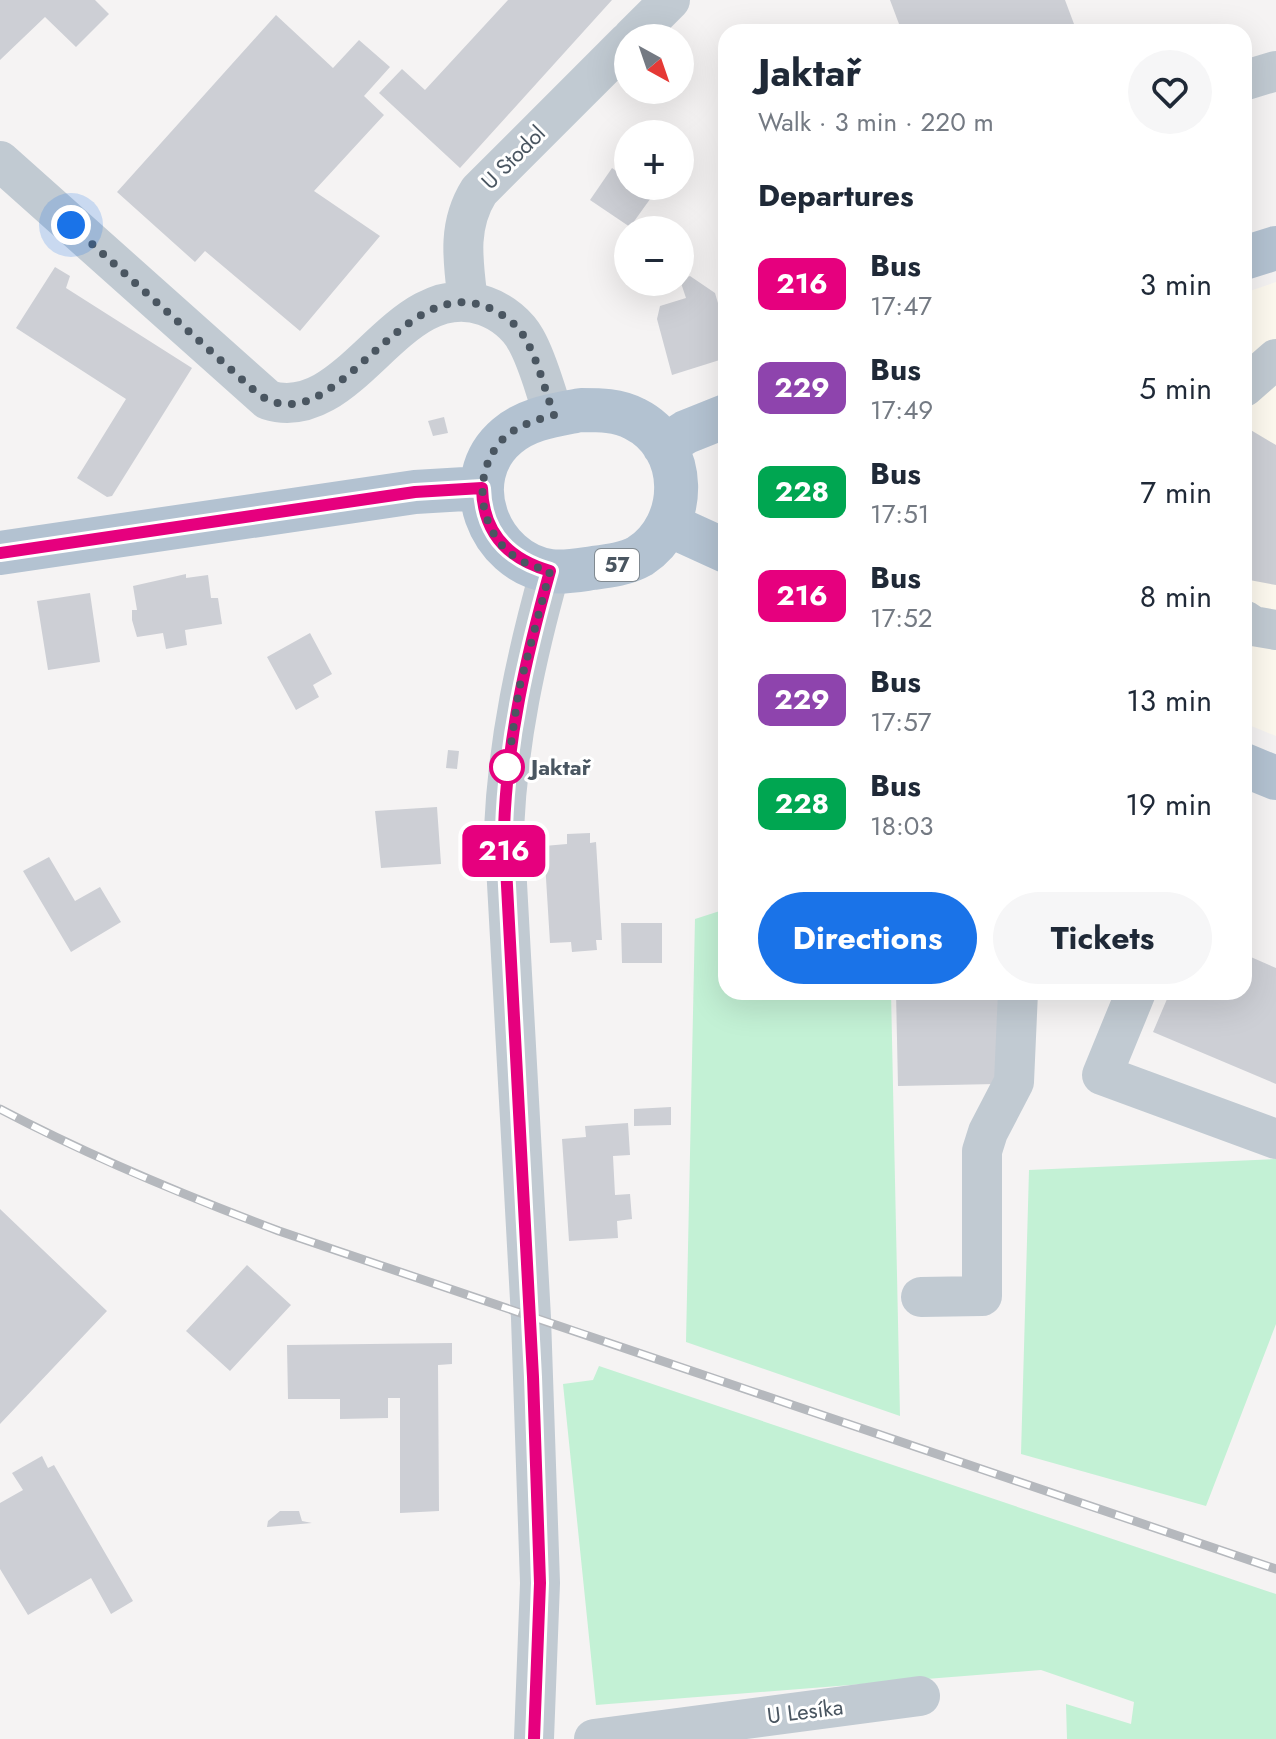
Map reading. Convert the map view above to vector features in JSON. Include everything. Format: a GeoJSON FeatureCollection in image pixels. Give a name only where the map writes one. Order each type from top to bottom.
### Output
{"type":"FeatureCollection","features":[{"type":"Feature","properties":{"kind":"main road"},"geometry":{"type":"LineString","coordinates":[[1252,256],[1276,248]]}},
{"type":"Feature","properties":{"kind":"main road"},"geometry":{"type":"LineString","coordinates":[[550,571],[526,564],[496,538],[486,520],[482,488],[489,462],[506,436],[521,426],[581,410],[618,413],[652,431],[664,446],[677,482],[669,525],[718,547]]}},
{"type":"Feature","properties":{"kind":"main road"},"geometry":{"type":"LineString","coordinates":[[664,446],[686,432],[718,419]]}},
{"type":"Feature","properties":{"kind":"main road"},"geometry":{"type":"LineString","coordinates":[[0,553],[415,492],[482,488]]}},
{"type":"Feature","properties":{"kind":"main road","name":"57"},"geometry":{"type":"LineString","coordinates":[[550,571],[616,565],[638,557],[656,543],[669,525]]}},
{"type":"Feature","properties":{"kind":"main road"},"geometry":{"type":"LineString","coordinates":[[1252,768],[1276,778]]}},
{"type":"Feature","properties":{"kind":"street","name":"U Stodol"},"geometry":{"type":"LineString","coordinates":[[646,24],[670,0]]}},
{"type":"Feature","properties":{"kind":"street","name":"U Stodol"},"geometry":{"type":"LineString","coordinates":[[468,302],[464,226],[468,209],[479,191],[614,56]]}},
{"type":"Feature","properties":{"kind":"street"},"geometry":{"type":"LineString","coordinates":[[0,161],[268,400],[287,404],[308,401],[333,386],[423,312],[444,303],[468,302],[491,308],[521,332],[554,415]]}},
{"type":"Feature","properties":{"kind":"street"},"geometry":{"type":"LineString","coordinates":[[1252,380],[1276,359]]}},
{"type":"Feature","properties":{"kind":"street"},"geometry":{"type":"LineString","coordinates":[[534,1739],[539,1552],[531,1318],[504,829],[512,728],[550,571]]}},
{"type":"Feature","properties":{"kind":"street"},"geometry":{"type":"LineString","coordinates":[[921,1297],[982,1296],[982,1151],[988,1132],[1014,1082],[1018,1000]]}},
{"type":"Feature","properties":{"kind":"street"},"geometry":{"type":"LineString","coordinates":[[1133,1000],[1102,1075],[1276,1139]]}},
{"type":"Feature","properties":{"kind":"street","name":"U Lesíka"},"geometry":{"type":"LineString","coordinates":[[594,1739],[920,1696]]}},
{"type":"Feature","properties":{"kind":"shaded area"},"geometry":{"type":"Polygon","coordinates":[[[1276,282],[1276,736],[1252,726],[1252,290],[1276,282]]]}},
{"type":"Feature","properties":{"kind":"green space"},"geometry":{"type":"Polygon","coordinates":[[[718,912],[718,1000],[891,1000],[900,1416],[686,1342],[695,919],[718,912]]]}},
{"type":"Feature","properties":{"kind":"green space"},"geometry":{"type":"Polygon","coordinates":[[[1276,1159],[1276,1324],[1206,1506],[1021,1454],[1029,1170],[1276,1159]]]}},
{"type":"Feature","properties":{"kind":"green space"},"geometry":{"type":"Polygon","coordinates":[[[599,1366],[1276,1594],[1276,1739],[1067,1739],[1066,1704],[1131,1724],[1134,1702],[1041,1670],[596,1705],[563,1384],[593,1380],[599,1366]]]}},
{"type":"Feature","properties":{"kind":"building"},"geometry":{"type":"Polygon","coordinates":[[[0,0],[95,0],[109,14],[76,47],[45,17],[0,60],[0,0]]]}},
{"type":"Feature","properties":{"kind":"building"},"geometry":{"type":"Polygon","coordinates":[[[508,0],[612,0],[460,168],[379,93],[402,69],[425,90],[508,0]]]}},
{"type":"Feature","properties":{"kind":"building"},"geometry":{"type":"Polygon","coordinates":[[[890,0],[1065,0],[1074,24],[899,24],[890,0]]]}},
{"type":"Feature","properties":{"kind":"building"},"geometry":{"type":"Polygon","coordinates":[[[276,15],[333,68],[359,40],[390,67],[364,96],[384,115],[314,191],[380,236],[300,331],[205,251],[195,262],[117,192],[276,15]]]}},
{"type":"Feature","properties":{"kind":"building"},"geometry":{"type":"Polygon","coordinates":[[[612,168],[614,200],[649,200],[638,216],[614,216],[590,200],[612,168]]]}},
{"type":"Feature","properties":{"kind":"building"},"geometry":{"type":"Polygon","coordinates":[[[55,267],[70,276],[66,288],[192,368],[112,496],[107,497],[77,478],[126,399],[16,328],[55,267]]]}},
{"type":"Feature","properties":{"kind":"building"},"geometry":{"type":"Polygon","coordinates":[[[694,279],[715,293],[718,303],[718,361],[672,375],[657,319],[660,306],[694,296],[694,279]]]}},
{"type":"Feature","properties":{"kind":"building"},"geometry":{"type":"Polygon","coordinates":[[[444,417],[448,433],[433,436],[428,421],[444,417]]]}},
{"type":"Feature","properties":{"kind":"building"},"geometry":{"type":"Polygon","coordinates":[[[1252,431],[1276,445],[1276,585],[1252,580],[1252,431]]]}},
{"type":"Feature","properties":{"kind":"building"},"geometry":{"type":"Polygon","coordinates":[[[186,574],[186,578],[208,575],[211,598],[218,598],[222,624],[185,630],[187,645],[166,649],[163,633],[137,637],[132,620],[132,610],[137,610],[133,586],[186,574]]]}},
{"type":"Feature","properties":{"kind":"building"},"geometry":{"type":"Polygon","coordinates":[[[90,593],[100,662],[48,670],[37,601],[90,593]]]}},
{"type":"Feature","properties":{"kind":"building"},"geometry":{"type":"Polygon","coordinates":[[[310,633],[332,674],[313,685],[319,697],[296,710],[267,657],[310,633]]]}},
{"type":"Feature","properties":{"kind":"building"},"geometry":{"type":"Polygon","coordinates":[[[448,750],[459,751],[457,769],[446,768],[448,750]]]}},
{"type":"Feature","properties":{"kind":"building"},"geometry":{"type":"Polygon","coordinates":[[[437,807],[441,864],[381,868],[375,811],[437,807]]]}},
{"type":"Feature","properties":{"kind":"building"},"geometry":{"type":"Polygon","coordinates":[[[590,833],[590,843],[596,842],[602,940],[596,940],[597,950],[572,952],[571,942],[550,943],[544,846],[567,844],[567,834],[590,833]]]}},
{"type":"Feature","properties":{"kind":"building"},"geometry":{"type":"Polygon","coordinates":[[[49,857],[75,901],[100,887],[121,922],[71,952],[23,871],[49,857]]]}},
{"type":"Feature","properties":{"kind":"building"},"geometry":{"type":"Polygon","coordinates":[[[621,923],[662,923],[662,963],[622,963],[621,923]]]}},
{"type":"Feature","properties":{"kind":"building"},"geometry":{"type":"Polygon","coordinates":[[[1252,958],[1276,968],[1276,1084],[1153,1032],[1167,1000],[1252,1000],[1252,958]]]}},
{"type":"Feature","properties":{"kind":"building"},"geometry":{"type":"Polygon","coordinates":[[[896,1000],[999,1000],[996,1084],[898,1086],[896,1000]]]}},
{"type":"Feature","properties":{"kind":"building"},"geometry":{"type":"Polygon","coordinates":[[[671,1107],[671,1125],[634,1126],[634,1109],[671,1107]]]}},
{"type":"Feature","properties":{"kind":"building"},"geometry":{"type":"Polygon","coordinates":[[[628,1123],[630,1155],[613,1156],[615,1195],[630,1194],[632,1219],[617,1221],[618,1238],[569,1241],[562,1139],[586,1137],[585,1126],[628,1123]]]}},
{"type":"Feature","properties":{"kind":"building"},"geometry":{"type":"Polygon","coordinates":[[[0,1209],[107,1311],[0,1424],[0,1209]]]}},
{"type":"Feature","properties":{"kind":"building"},"geometry":{"type":"Polygon","coordinates":[[[247,1265],[291,1305],[230,1371],[186,1331],[247,1265]]]}},
{"type":"Feature","properties":{"kind":"building"},"geometry":{"type":"Polygon","coordinates":[[[452,1343],[452,1364],[438,1365],[439,1511],[400,1513],[400,1398],[388,1398],[388,1418],[340,1419],[340,1399],[288,1399],[287,1345],[452,1343]]]}},
{"type":"Feature","properties":{"kind":"building"},"geometry":{"type":"Polygon","coordinates":[[[42,1456],[48,1468],[54,1465],[133,1601],[111,1614],[91,1578],[28,1615],[0,1569],[0,1503],[23,1490],[12,1473],[42,1456]]]}},
{"type":"Feature","properties":{"kind":"building"},"geometry":{"type":"Polygon","coordinates":[[[280,1511],[299,1511],[302,1521],[312,1523],[267,1527],[268,1521],[280,1511]]]}},
{"type":"Feature","properties":{"kind":"railway"},"geometry":{"type":"LineString","coordinates":[[0,1109],[138,1174],[279,1231],[1276,1569]]}},
{"type":"Feature","properties":{"kind":"bus line","name":"216"},"geometry":{"type":"LineString","coordinates":[[0,553],[415,492],[482,488],[486,520],[496,538],[509,553],[526,564],[550,571],[512,728],[504,829],[505,892],[531,1318],[540,1583],[534,1739]]}},
{"type":"Feature","properties":{"kind":"place","name":"Jaktař"},"geometry":{"type":"Point","coordinates":[507,767]}},
{"type":"Feature","properties":{"kind":"route"},"geometry":{"type":"LineString","coordinates":[[71,225],[257,393],[277,403],[297,404],[325,392],[423,312],[444,303],[468,302],[491,308],[521,332],[530,348],[554,415],[521,426],[506,436],[489,462],[482,500],[486,520],[509,553],[526,564],[550,571],[519,689],[507,772],[507,767]]}}]}
